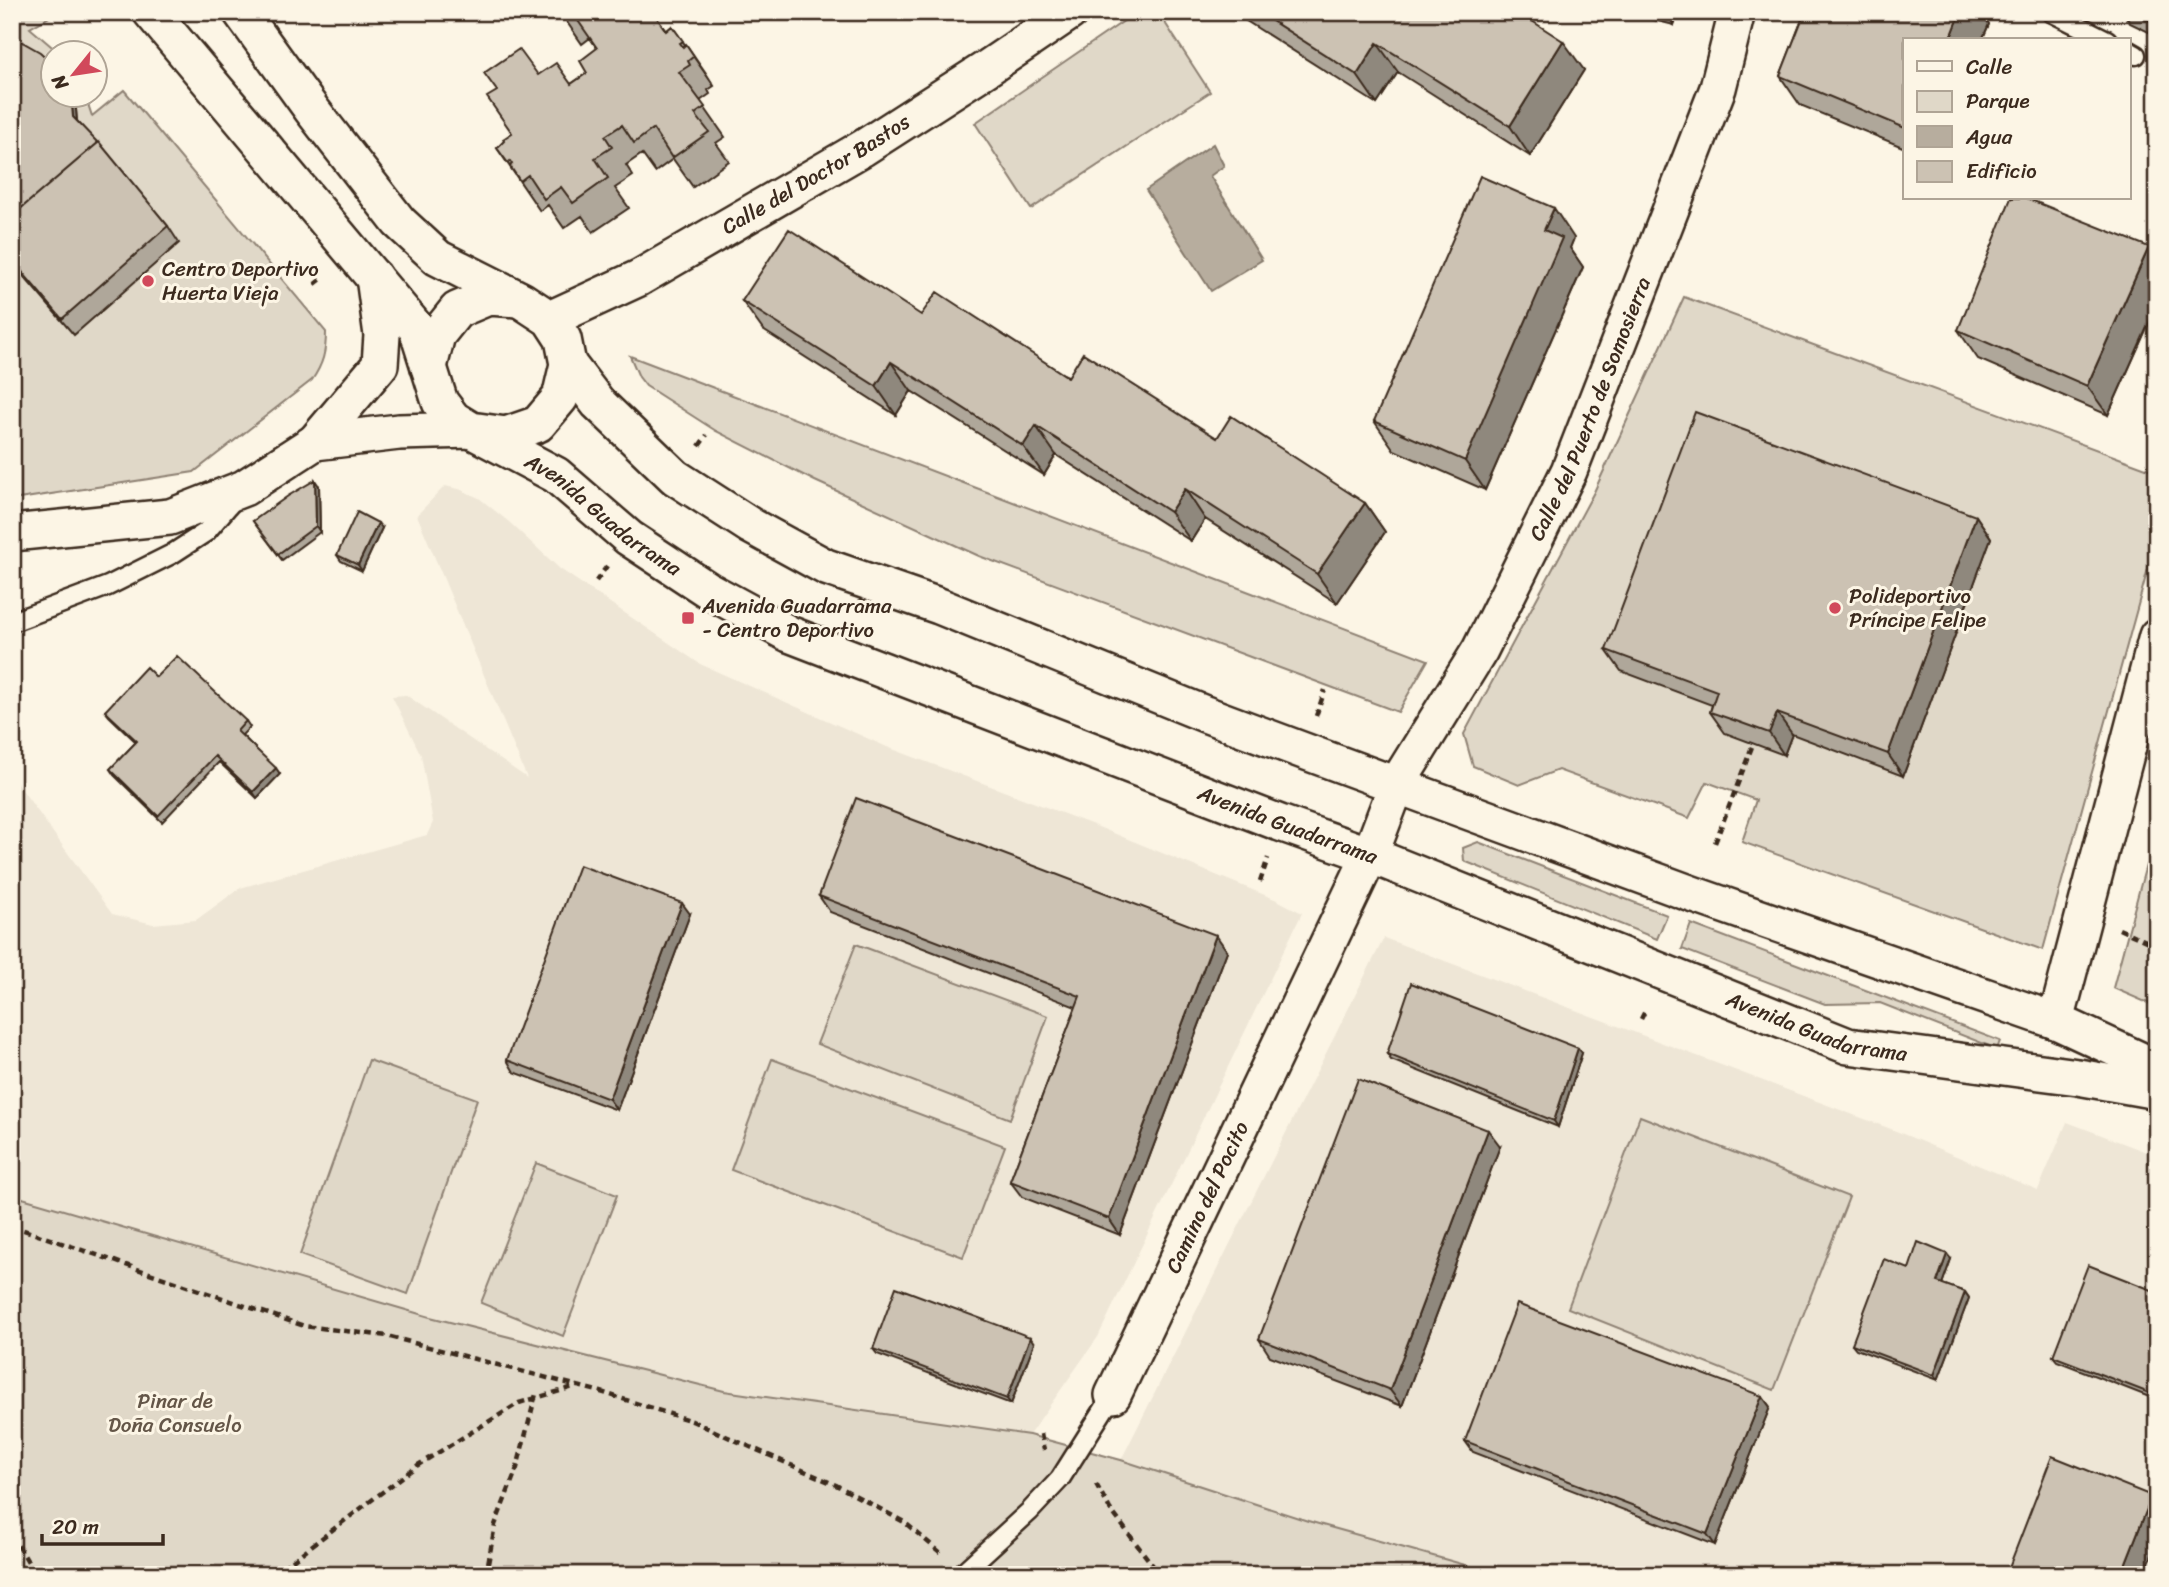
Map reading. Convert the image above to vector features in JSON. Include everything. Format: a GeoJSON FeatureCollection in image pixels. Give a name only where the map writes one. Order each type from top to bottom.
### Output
{"type":"FeatureCollection","features":[{"type":"Feature","properties":{"kind":"street"},"geometry":{"type":"LineString","coordinates":[[151,12],[417,329],[440,402],[453,419],[471,430]]}},
{"type":"Feature","properties":{"kind":"street"},"geometry":{"type":"LineString","coordinates":[[241,12],[312,110],[399,222],[438,258],[521,300],[550,319],[563,340],[568,364],[561,398],[538,424],[506,435],[471,430],[398,432],[315,442]]}},
{"type":"Feature","properties":{"kind":"street","name":"Calle del Doctor Bastos"},"geometry":{"type":"LineString","coordinates":[[550,319],[639,278],[863,148],[1070,12]]}},
{"type":"Feature","properties":{"kind":"street","name":"Calle del Puerto de Somosierra"},"geometry":{"type":"LineString","coordinates":[[1397,784],[1480,650],[1569,471],[1718,88],[1737,12]]}},
{"type":"Feature","properties":{"kind":"street"},"geometry":{"type":"LineString","coordinates":[[12,533],[170,517],[244,488],[315,442],[380,365],[382,335],[374,277]]}},
{"type":"Feature","properties":{"kind":"street"},"geometry":{"type":"LineString","coordinates":[[429,367],[436,335],[457,310],[488,297],[521,300]]}},
{"type":"Feature","properties":{"kind":"street"},"geometry":{"type":"LineString","coordinates":[[568,364],[598,403],[675,477],[751,526],[826,567],[939,606],[1205,714],[1692,894],[2056,1021],[2157,1068]]}},
{"type":"Feature","properties":{"kind":"street","name":"Avenida Guadarrama"},"geometry":{"type":"LineString","coordinates":[[471,430],[556,475],[629,538],[708,590],[789,634],[1370,855],[1847,1046],[2078,1077],[2157,1091]]}},
{"type":"Feature","properties":{"kind":"street"},"geometry":{"type":"LineString","coordinates":[[2056,1021],[2157,636]]}},
{"type":"Feature","properties":{"kind":"street","name":"Camino del Pocito"},"geometry":{"type":"LineString","coordinates":[[1113,1395],[1370,855],[1397,784]]}},
{"type":"Feature","properties":{"kind":"lane"},"geometry":{"type":"LineString","coordinates":[[2051,12],[2103,38]]}},
{"type":"Feature","properties":{"kind":"lane"},"geometry":{"type":"LineString","coordinates":[[12,622],[108,586],[172,554],[206,531],[244,488]]}},
{"type":"Feature","properties":{"kind":"lane","name":"Camino del Pocito"},"geometry":{"type":"LineString","coordinates":[[961,1574],[1030,1511],[1060,1479],[1113,1395]]}},
{"type":"Feature","properties":{"kind":"path"},"geometry":{"type":"LineString","coordinates":[[1312,728],[1325,690]]}},
{"type":"Feature","properties":{"kind":"path"},"geometry":{"type":"LineString","coordinates":[[1715,843],[1753,744]]}},
{"type":"Feature","properties":{"kind":"path"},"geometry":{"type":"LineString","coordinates":[[2118,929],[2157,946]]}},
{"type":"Feature","properties":{"kind":"path"},"geometry":{"type":"LineString","coordinates":[[1641,1019],[1645,1011]]}},
{"type":"Feature","properties":{"kind":"path"},"geometry":{"type":"LineString","coordinates":[[12,1226],[304,1326],[387,1336],[578,1386],[692,1421],[836,1485],[904,1522],[948,1558],[961,1574]]}},
{"type":"Feature","properties":{"kind":"path"},"geometry":{"type":"LineString","coordinates":[[273,1575],[418,1465],[519,1403],[578,1386]]}},
{"type":"Feature","properties":{"kind":"path"},"geometry":{"type":"LineString","coordinates":[[486,1575],[495,1525],[517,1468],[536,1394]]}},
{"type":"Feature","properties":{"kind":"path"},"geometry":{"type":"LineString","coordinates":[[1096,1484],[1110,1509],[1160,1575]]}},
{"type":"Feature","properties":{"kind":"path"},"geometry":{"type":"LineString","coordinates":[[12,1535],[36,1575]]}},
{"type":"Feature","properties":{"kind":"shaded area"},"geometry":{"type":"Polygon","coordinates":[[[445,486],[479,498],[560,569],[700,664],[887,747],[1096,826],[1277,900],[1302,913],[1098,1337],[1029,1435],[724,1391],[430,1317],[12,1195],[12,776],[112,914],[153,924],[196,920],[240,888],[427,835],[433,822],[421,755],[392,696],[406,695],[527,778],[417,515],[445,486]]]}},
{"type":"Feature","properties":{"kind":"shaded area"},"geometry":{"type":"Polygon","coordinates":[[[1384,938],[1891,1129],[2038,1190],[2067,1122],[2157,1156],[2157,1575],[1501,1575],[1308,1521],[1121,1460],[1384,938]]]}},
{"type":"Feature","properties":{"kind":"green space","name":"Centro Deportivo Huerta Vieja"},"geometry":{"type":"Polygon","coordinates":[[[12,12],[58,12],[30,28],[42,38],[38,38],[38,108],[89,108],[92,116],[102,108],[108,108],[108,103],[124,90],[326,332],[325,346],[319,369],[312,380],[194,472],[12,500],[12,12]]]}},
{"type":"Feature","properties":{"kind":"green space"},"geometry":{"type":"Polygon","coordinates":[[[1137,12],[1158,12],[1210,92],[1031,209],[975,123],[1137,12]]]}},
{"type":"Feature","properties":{"kind":"green space","name":"Polideportivo Príncipe Felipe"},"geometry":{"type":"Polygon","coordinates":[[[1684,297],[2157,472],[2157,536],[2043,950],[1742,842],[1756,800],[1707,782],[1689,818],[1558,770],[1519,785],[1473,766],[1464,734],[1594,492],[1684,297]]]}},
{"type":"Feature","properties":{"kind":"green space"},"geometry":{"type":"Polygon","coordinates":[[[630,356],[1428,660],[1398,712],[979,556],[815,481],[716,431],[646,386],[630,356]]]}},
{"type":"Feature","properties":{"kind":"green space"},"geometry":{"type":"Polygon","coordinates":[[[1478,842],[1667,915],[1657,939],[1464,861],[1463,848],[1478,842]]]}},
{"type":"Feature","properties":{"kind":"green space"},"geometry":{"type":"Polygon","coordinates":[[[2146,865],[2157,869],[2157,1007],[2113,988],[2146,865]]]}},
{"type":"Feature","properties":{"kind":"green space"},"geometry":{"type":"Polygon","coordinates":[[[1691,924],[2000,1041],[1997,1049],[1880,1003],[1825,1004],[1682,949],[1691,924]]]}},
{"type":"Feature","properties":{"kind":"green space"},"geometry":{"type":"Polygon","coordinates":[[[856,944],[1048,1016],[1010,1119],[817,1044],[856,944]]]}},
{"type":"Feature","properties":{"kind":"green space"},"geometry":{"type":"Polygon","coordinates":[[[772,1059],[1005,1146],[963,1257],[731,1170],[772,1059]]]}},
{"type":"Feature","properties":{"kind":"green space"},"geometry":{"type":"Polygon","coordinates":[[[369,1060],[477,1099],[408,1294],[300,1255],[369,1060]]]}},
{"type":"Feature","properties":{"kind":"green space"},"geometry":{"type":"Polygon","coordinates":[[[1640,1116],[1849,1197],[1774,1390],[1568,1308],[1640,1116]]]}},
{"type":"Feature","properties":{"kind":"green space"},"geometry":{"type":"Polygon","coordinates":[[[536,1163],[617,1195],[563,1336],[481,1303],[536,1163]]]}},
{"type":"Feature","properties":{"kind":"green space","name":"Pinar de Doña Consuelo"},"geometry":{"type":"Polygon","coordinates":[[[12,1195],[430,1317],[724,1391],[1029,1435],[1121,1460],[1308,1521],[1501,1575],[12,1575],[12,1195]]]}},
{"type":"Feature","properties":{"kind":"water"},"geometry":{"type":"Polygon","coordinates":[[[1213,144],[1224,166],[1210,176],[1262,260],[1211,291],[1146,190],[1213,144]]]}},
{"type":"Feature","properties":{"kind":"building"},"geometry":{"type":"Polygon","coordinates":[[[572,12],[626,12],[630,18],[639,12],[653,12],[666,31],[672,26],[683,41],[680,43],[683,47],[686,44],[694,56],[688,61],[690,65],[679,72],[705,107],[695,114],[709,132],[672,158],[653,129],[634,143],[622,125],[605,136],[612,147],[595,158],[608,178],[573,203],[561,187],[544,199],[528,175],[520,181],[510,166],[510,161],[508,163],[497,148],[503,139],[512,133],[487,97],[497,91],[484,73],[519,49],[538,75],[556,63],[571,84],[587,73],[580,61],[597,48],[572,12]]]}},
{"type":"Feature","properties":{"kind":"building"},"geometry":{"type":"Polygon","coordinates":[[[1258,12],[1518,12],[1563,41],[1510,126],[1377,43],[1357,75],[1258,12]]]}},
{"type":"Feature","properties":{"kind":"building"},"geometry":{"type":"Polygon","coordinates":[[[1805,12],[1961,12],[1951,38],[1903,38],[1903,127],[1780,76],[1805,12]]]}},
{"type":"Feature","properties":{"kind":"building"},"geometry":{"type":"Polygon","coordinates":[[[2131,12],[2157,12],[2157,16],[2153,23],[2131,12]]]}},
{"type":"Feature","properties":{"kind":"building"},"geometry":{"type":"Polygon","coordinates":[[[12,29],[19,40],[38,51],[38,108],[72,108],[73,117],[98,143],[12,216],[12,29]]]}},
{"type":"Feature","properties":{"kind":"building"},"geometry":{"type":"Polygon","coordinates":[[[99,142],[168,226],[62,319],[12,260],[12,216],[99,142]]]}},
{"type":"Feature","properties":{"kind":"building"},"geometry":{"type":"Polygon","coordinates":[[[1480,176],[1554,208],[1544,230],[1562,238],[1465,461],[1374,421],[1480,176]]]}},
{"type":"Feature","properties":{"kind":"building"},"geometry":{"type":"Polygon","coordinates":[[[2010,200],[2031,200],[2149,247],[2087,386],[1958,330],[2010,200]]]}},
{"type":"Feature","properties":{"kind":"building"},"geometry":{"type":"Polygon","coordinates":[[[789,229],[921,315],[937,292],[1068,377],[1083,353],[1217,438],[1231,416],[1365,503],[1317,574],[1185,489],[1170,512],[1036,426],[1023,446],[891,362],[876,386],[742,301],[789,229]]]}},
{"type":"Feature","properties":{"kind":"building"},"geometry":{"type":"Polygon","coordinates":[[[1695,412],[1976,516],[1888,754],[1777,713],[1769,733],[1710,712],[1717,691],[1606,650],[1695,412]]]}},
{"type":"Feature","properties":{"kind":"building"},"geometry":{"type":"Polygon","coordinates":[[[315,480],[316,526],[278,554],[253,521],[315,480]]]}},
{"type":"Feature","properties":{"kind":"building"},"geometry":{"type":"Polygon","coordinates":[[[357,512],[378,523],[358,565],[337,555],[357,512]]]}},
{"type":"Feature","properties":{"kind":"building"},"geometry":{"type":"Polygon","coordinates":[[[177,656],[246,721],[237,731],[276,768],[253,792],[215,756],[158,816],[110,769],[137,741],[105,711],[146,667],[156,677],[177,656]]]}},
{"type":"Feature","properties":{"kind":"building"},"geometry":{"type":"Polygon","coordinates":[[[856,798],[1216,935],[1109,1219],[1010,1181],[1080,996],[819,896],[856,798]]]}},
{"type":"Feature","properties":{"kind":"building"},"geometry":{"type":"Polygon","coordinates":[[[579,865],[682,903],[609,1099],[507,1060],[579,865]]]}},
{"type":"Feature","properties":{"kind":"building"},"geometry":{"type":"Polygon","coordinates":[[[1411,983],[1578,1048],[1554,1121],[1387,1054],[1411,983]]]}},
{"type":"Feature","properties":{"kind":"building"},"geometry":{"type":"Polygon","coordinates":[[[1358,1079],[1488,1130],[1390,1390],[1259,1339],[1358,1079]]]}},
{"type":"Feature","properties":{"kind":"building"},"geometry":{"type":"Polygon","coordinates":[[[1918,1242],[1947,1254],[1937,1282],[1965,1292],[1934,1375],[1852,1344],[1884,1259],[1909,1269],[1918,1242]]]}},
{"type":"Feature","properties":{"kind":"building"},"geometry":{"type":"Polygon","coordinates":[[[2088,1265],[2157,1292],[2157,1396],[2053,1356],[2088,1265]]]}},
{"type":"Feature","properties":{"kind":"building"},"geometry":{"type":"Polygon","coordinates":[[[896,1287],[1030,1337],[1007,1399],[873,1349],[896,1287]]]}},
{"type":"Feature","properties":{"kind":"building"},"geometry":{"type":"Polygon","coordinates":[[[1517,1304],[1762,1396],[1707,1534],[1465,1441],[1517,1304]]]}},
{"type":"Feature","properties":{"kind":"building"},"geometry":{"type":"Polygon","coordinates":[[[2052,1456],[2152,1496],[2121,1575],[2006,1575],[2052,1456]]]}},
{"type":"Feature","properties":{"kind":"place","name":"Centro Deportivo Huerta Vieja"},"geometry":{"type":"Point","coordinates":[148,281]}},
{"type":"Feature","properties":{"kind":"place","name":"Polideportivo Príncipe Felipe"},"geometry":{"type":"Point","coordinates":[1835,608]}},
{"type":"Feature","properties":{"kind":"place","name":"Avenida Guadarrama - Centro Deportivo"},"geometry":{"type":"Point","coordinates":[688,618]}}]}
